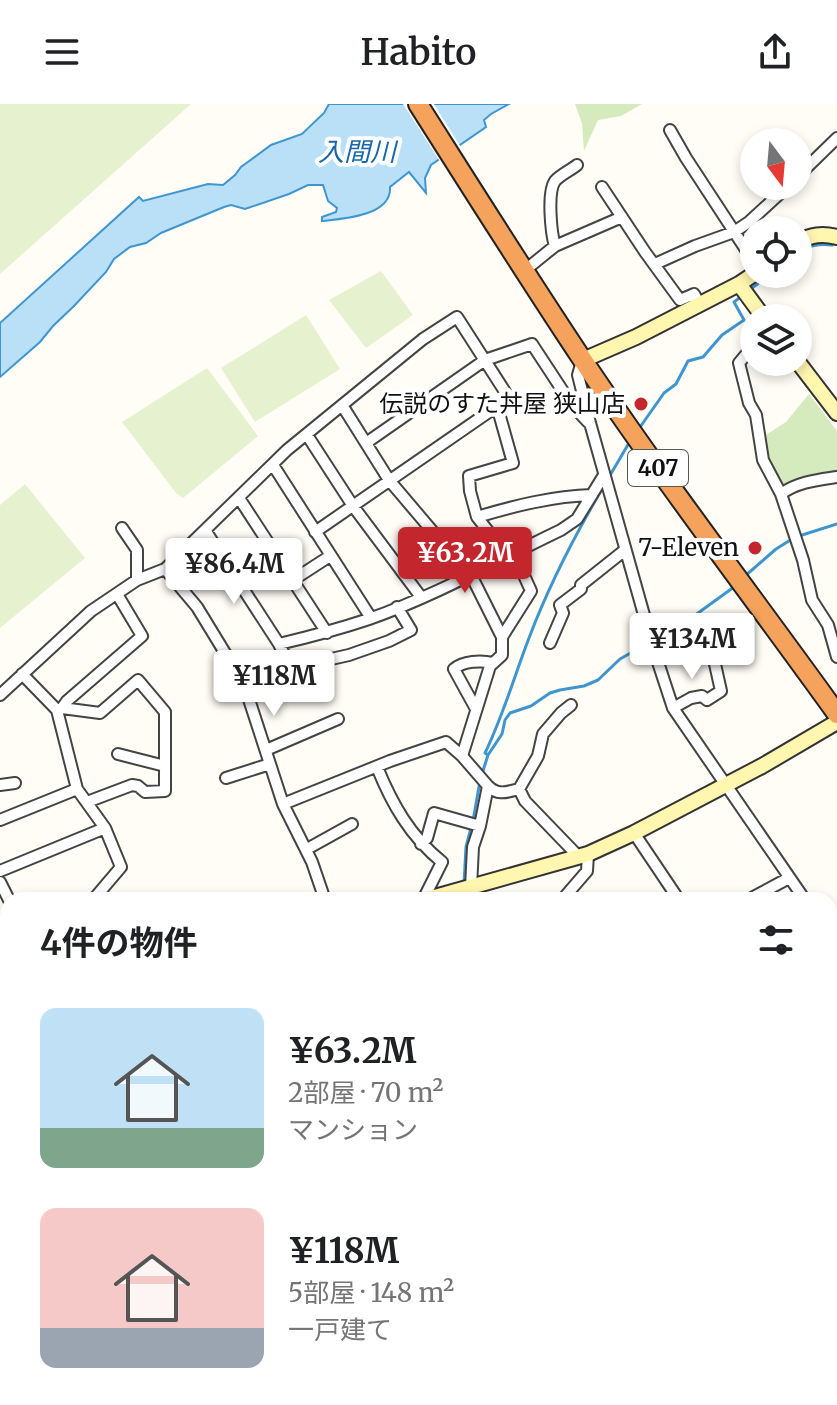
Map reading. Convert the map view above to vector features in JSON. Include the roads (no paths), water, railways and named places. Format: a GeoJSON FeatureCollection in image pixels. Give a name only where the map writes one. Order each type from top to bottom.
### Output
{"type":"FeatureCollection","features":[{"type":"Feature","properties":{"kind":"highway","name":"407"},"geometry":{"type":"LineString","coordinates":[[418,104],[583,360],[837,714]]}},
{"type":"Feature","properties":{"kind":"main road"},"geometry":{"type":"LineString","coordinates":[[812,236],[827,234],[837,237]]}},
{"type":"Feature","properties":{"kind":"main road"},"geometry":{"type":"LineString","coordinates":[[583,360],[636,337],[739,284],[754,304]]}},
{"type":"Feature","properties":{"kind":"main road"},"geometry":{"type":"LineString","coordinates":[[809,376],[837,413]]}},
{"type":"Feature","properties":{"kind":"main road"},"geometry":{"type":"LineString","coordinates":[[453,892],[583,855],[634,833],[762,766],[837,722]]}},
{"type":"Feature","properties":{"kind":"street"},"geometry":{"type":"LineString","coordinates":[[670,130],[740,241]]}},
{"type":"Feature","properties":{"kind":"street"},"geometry":{"type":"LineString","coordinates":[[812,162],[837,138]]}},
{"type":"Feature","properties":{"kind":"street"},"geometry":{"type":"LineString","coordinates":[[555,246],[551,193],[555,181],[577,165]]}},
{"type":"Feature","properties":{"kind":"street"},"geometry":{"type":"LineString","coordinates":[[602,187],[680,300],[694,294],[700,304]]}},
{"type":"Feature","properties":{"kind":"street"},"geometry":{"type":"LineString","coordinates":[[655,264],[734,232],[773,200]]}},
{"type":"Feature","properties":{"kind":"street"},"geometry":{"type":"LineString","coordinates":[[519,264],[622,217]]}},
{"type":"Feature","properties":{"kind":"street"},"geometry":{"type":"LineString","coordinates":[[0,695],[91,611],[137,580],[165,569],[287,450],[423,339],[457,317],[509,398],[315,532]]}},
{"type":"Feature","properties":{"kind":"street"},"geometry":{"type":"LineString","coordinates":[[366,443],[485,360],[532,344],[572,405],[590,423]]}},
{"type":"Feature","properties":{"kind":"street"},"geometry":{"type":"LineString","coordinates":[[583,360],[578,375],[590,423],[652,646],[673,708],[799,892]]}},
{"type":"Feature","properties":{"kind":"street"},"geometry":{"type":"LineString","coordinates":[[742,376],[749,403],[756,415],[763,460],[781,494],[803,560],[812,600],[828,625],[837,657]]}},
{"type":"Feature","properties":{"kind":"street"},"geometry":{"type":"LineString","coordinates":[[342,405],[389,480],[469,574],[502,637],[502,655],[493,663],[462,756]]}},
{"type":"Feature","properties":{"kind":"street"},"geometry":{"type":"LineString","coordinates":[[497,406],[513,463],[469,476],[470,491],[477,517],[510,554],[531,591],[502,637]]}},
{"type":"Feature","properties":{"kind":"street"},"geometry":{"type":"LineString","coordinates":[[307,435],[353,506],[421,597]]}},
{"type":"Feature","properties":{"kind":"street"},"geometry":{"type":"LineString","coordinates":[[273,465],[371,618]]}},
{"type":"Feature","properties":{"kind":"street"},"geometry":{"type":"LineString","coordinates":[[279,644],[327,633],[371,618],[570,525],[604,476]]}},
{"type":"Feature","properties":{"kind":"street"},"geometry":{"type":"LineString","coordinates":[[781,494],[792,486],[837,477]]}},
{"type":"Feature","properties":{"kind":"street"},"geometry":{"type":"LineString","coordinates":[[477,517],[512,507],[592,495]]}},
{"type":"Feature","properties":{"kind":"street"},"geometry":{"type":"LineString","coordinates":[[239,498],[327,633]]}},
{"type":"Feature","properties":{"kind":"street"},"geometry":{"type":"LineString","coordinates":[[122,528],[137,550],[137,580]]}},
{"type":"Feature","properties":{"kind":"street"},"geometry":{"type":"LineString","coordinates":[[205,530],[279,644],[291,668],[349,655],[411,630],[397,607]]}},
{"type":"Feature","properties":{"kind":"street"},"geometry":{"type":"LineString","coordinates":[[550,643],[563,613],[560,605],[625,550]]}},
{"type":"Feature","properties":{"kind":"street"},"geometry":{"type":"LineString","coordinates":[[293,580],[330,556]]}},
{"type":"Feature","properties":{"kind":"street"},"geometry":{"type":"LineString","coordinates":[[165,569],[197,607],[244,684],[283,804],[307,849],[322,892]]}},
{"type":"Feature","properties":{"kind":"street"},"geometry":{"type":"LineString","coordinates":[[60,709],[142,636],[117,594]]}},
{"type":"Feature","properties":{"kind":"street"},"geometry":{"type":"LineString","coordinates":[[828,625],[837,617]]}},
{"type":"Feature","properties":{"kind":"street"},"geometry":{"type":"LineString","coordinates":[[673,708],[691,698],[702,696],[707,700],[721,691],[713,655]]}},
{"type":"Feature","properties":{"kind":"street"},"geometry":{"type":"LineString","coordinates":[[476,709],[454,669],[460,664],[493,663]]}},
{"type":"Feature","properties":{"kind":"street"},"geometry":{"type":"LineString","coordinates":[[22,674],[60,709],[77,789],[105,828],[121,867],[100,892]]}},
{"type":"Feature","properties":{"kind":"street"},"geometry":{"type":"LineString","coordinates":[[60,709],[100,713],[138,680],[165,712],[165,791],[145,792],[132,785],[87,802]]}},
{"type":"Feature","properties":{"kind":"street"},"geometry":{"type":"LineString","coordinates":[[283,804],[446,742],[494,792],[519,789],[538,756],[543,734],[571,705]]}},
{"type":"Feature","properties":{"kind":"street"},"geometry":{"type":"LineString","coordinates":[[266,750],[338,719]]}},
{"type":"Feature","properties":{"kind":"street"},"geometry":{"type":"LineString","coordinates":[[118,754],[165,766]]}},
{"type":"Feature","properties":{"kind":"street"},"geometry":{"type":"LineString","coordinates":[[226,778],[270,764]]}},
{"type":"Feature","properties":{"kind":"street"},"geometry":{"type":"LineString","coordinates":[[377,767],[407,824],[421,844],[442,862],[428,892]]}},
{"type":"Feature","properties":{"kind":"street"},"geometry":{"type":"LineString","coordinates":[[0,785],[15,783]]}},
{"type":"Feature","properties":{"kind":"street"},"geometry":{"type":"LineString","coordinates":[[467,888],[474,824],[486,784]]}},
{"type":"Feature","properties":{"kind":"street"},"geometry":{"type":"LineString","coordinates":[[0,820],[77,789]]}},
{"type":"Feature","properties":{"kind":"street"},"geometry":{"type":"LineString","coordinates":[[519,789],[525,801],[583,855],[587,871],[569,892]]}},
{"type":"Feature","properties":{"kind":"street"},"geometry":{"type":"LineString","coordinates":[[421,844],[427,838],[434,813],[474,824]]}},
{"type":"Feature","properties":{"kind":"street"},"geometry":{"type":"LineString","coordinates":[[307,849],[352,824]]}},
{"type":"Feature","properties":{"kind":"street"},"geometry":{"type":"LineString","coordinates":[[0,871],[105,828]]}},
{"type":"Feature","properties":{"kind":"street"},"geometry":{"type":"LineString","coordinates":[[634,833],[674,892]]}},
{"type":"Feature","properties":{"kind":"street"},"geometry":{"type":"LineString","coordinates":[[763,892],[789,878]]}},
{"type":"Feature","properties":{"kind":"street"},"geometry":{"type":"LineString","coordinates":[[0,1273],[0,1299]]}},
{"type":"Feature","properties":{"kind":"water","name":"入間川"},"geometry":{"type":"Polygon","coordinates":[[[329,104],[509,104],[484,120],[486,127],[431,165],[425,178],[426,193],[409,172],[390,187],[388,197],[375,210],[322,221],[322,217],[336,212],[337,208],[328,201],[323,185],[308,185],[245,209],[231,205],[224,207],[161,233],[146,243],[130,247],[114,259],[106,272],[40,342],[0,377],[0,323],[139,197],[143,201],[208,184],[223,185],[271,145],[302,134],[329,104]]]}},
{"type":"Feature","properties":{"kind":"waterway"},"geometry":{"type":"LineString","coordinates":[[812,247],[832,245]]}},
{"type":"Feature","properties":{"kind":"waterway"},"geometry":{"type":"LineString","coordinates":[[748,291],[752,288]]}},
{"type":"Feature","properties":{"kind":"waterway"},"geometry":{"type":"LineString","coordinates":[[638,430],[664,393],[676,384],[688,361],[703,357],[722,335],[744,320],[734,302],[742,296]]}},
{"type":"Feature","properties":{"kind":"waterway"},"geometry":{"type":"LineString","coordinates":[[609,477],[629,443]]}},
{"type":"Feature","properties":{"kind":"waterway"},"geometry":{"type":"LineString","coordinates":[[488,755],[485,753],[545,598],[605,484]]}},
{"type":"Feature","properties":{"kind":"waterway"},"geometry":{"type":"LineString","coordinates":[[799,536],[837,524]]}},
{"type":"Feature","properties":{"kind":"waterway"},"geometry":{"type":"LineString","coordinates":[[745,576],[792,539]]}},
{"type":"Feature","properties":{"kind":"waterway"},"geometry":{"type":"LineString","coordinates":[[482,774],[488,755],[502,734],[510,713],[531,706],[550,693],[598,680],[620,659],[687,621],[734,587]]}},
{"type":"Feature","properties":{"kind":"waterway"},"geometry":{"type":"LineString","coordinates":[[473,821],[480,781]]}},
{"type":"Feature","properties":{"kind":"waterway"},"geometry":{"type":"LineString","coordinates":[[464,884],[466,847],[471,828]]}},
{"type":"Feature","properties":{"kind":"place","name":"伝説のすた丼屋 狭山店"},"geometry":{"type":"Point","coordinates":[641,404]}},
{"type":"Feature","properties":{"kind":"place","name":"7-Eleven"},"geometry":{"type":"Point","coordinates":[755,548]}}]}
